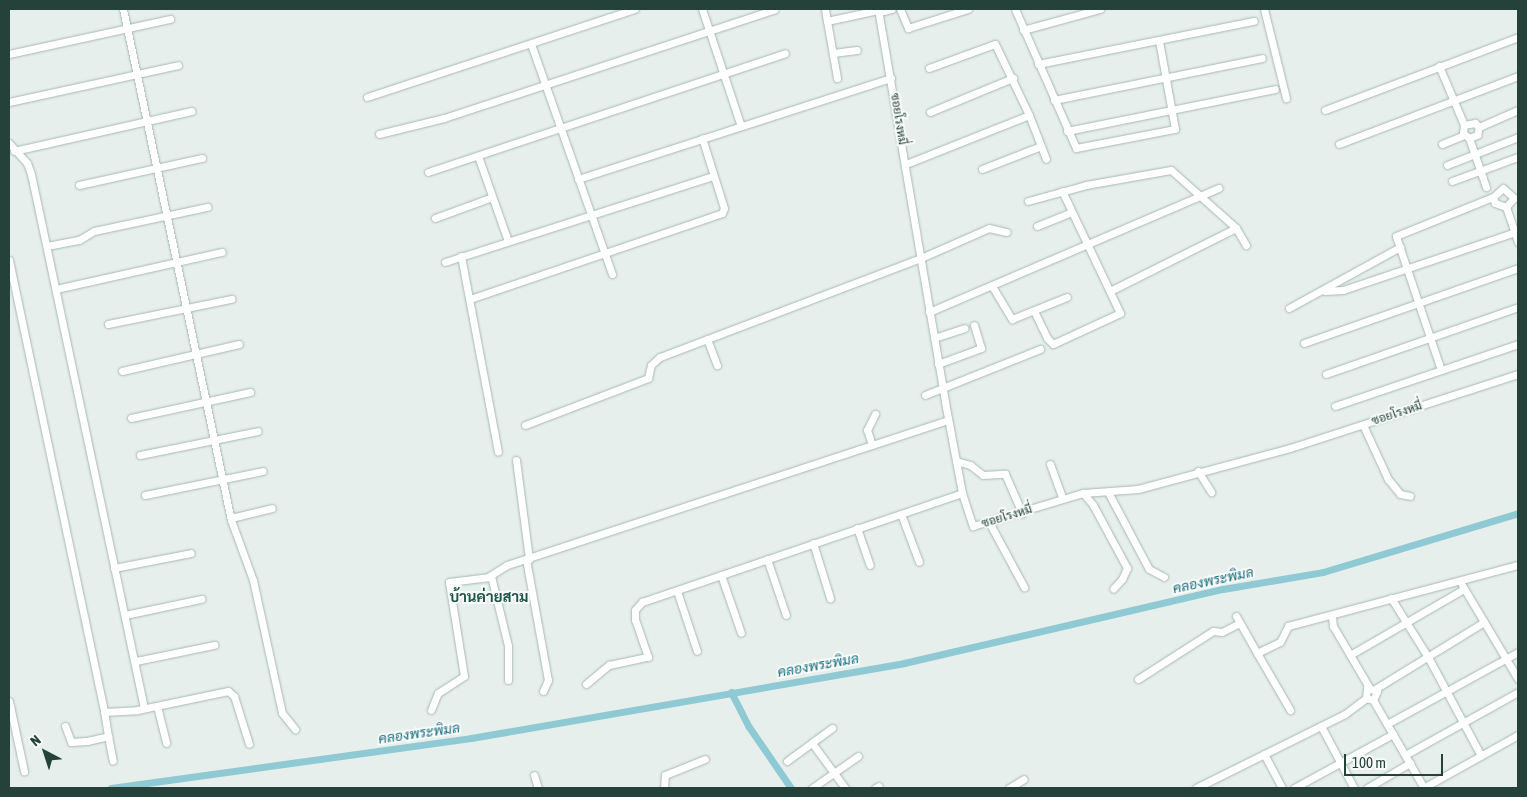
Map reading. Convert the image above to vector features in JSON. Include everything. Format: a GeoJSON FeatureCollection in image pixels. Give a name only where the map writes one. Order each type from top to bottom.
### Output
{"type":"FeatureCollection","features":[{"type":"Feature","properties":{"kind":"street"},"geometry":{"type":"LineString","coordinates":[[123,9],[231,518],[253,580],[272,659],[278,700],[285,720],[294,729]]}},
{"type":"Feature","properties":{"kind":"street"},"geometry":{"type":"LineString","coordinates":[[367,97],[635,9]]}},
{"type":"Feature","properties":{"kind":"street"},"geometry":{"type":"LineString","coordinates":[[702,9],[741,126]]}},
{"type":"Feature","properties":{"kind":"street"},"geometry":{"type":"LineString","coordinates":[[379,134],[444,118],[710,32],[775,9]]}},
{"type":"Feature","properties":{"kind":"street"},"geometry":{"type":"LineString","coordinates":[[825,9],[837,78]]}},
{"type":"Feature","properties":{"kind":"street"},"geometry":{"type":"LineString","coordinates":[[827,21],[854,13],[892,9]]}},
{"type":"Feature","properties":{"kind":"street"},"geometry":{"type":"LineString","coordinates":[[900,9],[908,28],[968,9]]}},
{"type":"Feature","properties":{"kind":"street"},"geometry":{"type":"LineString","coordinates":[[1015,9],[1073,146],[1078,148],[1164,133],[1176,128],[1159,41]]}},
{"type":"Feature","properties":{"kind":"street"},"geometry":{"type":"LineString","coordinates":[[1023,30],[1100,9]]}},
{"type":"Feature","properties":{"kind":"street"},"geometry":{"type":"LineString","coordinates":[[1264,9],[1286,98]]}},
{"type":"Feature","properties":{"kind":"street","name":"ซอยโรงหมี่"},"geometry":{"type":"LineString","coordinates":[[877,11],[892,78],[941,390],[961,493],[971,524],[978,526],[990,524],[1083,493],[1138,489],[1363,425],[1518,374]]}},
{"type":"Feature","properties":{"kind":"street"},"geometry":{"type":"LineString","coordinates":[[9,54],[170,18]]}},
{"type":"Feature","properties":{"kind":"street"},"geometry":{"type":"LineString","coordinates":[[1038,64],[1254,22]]}},
{"type":"Feature","properties":{"kind":"street"},"geometry":{"type":"LineString","coordinates":[[1325,110],[1518,37]]}},
{"type":"Feature","properties":{"kind":"street"},"geometry":{"type":"LineString","coordinates":[[531,44],[612,274]]}},
{"type":"Feature","properties":{"kind":"street"},"geometry":{"type":"LineString","coordinates":[[929,68],[995,44],[1013,78],[1046,160]]}},
{"type":"Feature","properties":{"kind":"street"},"geometry":{"type":"LineString","coordinates":[[833,53],[857,50]]}},
{"type":"Feature","properties":{"kind":"street"},"geometry":{"type":"LineString","coordinates":[[428,172],[785,54]]}},
{"type":"Feature","properties":{"kind":"street"},"geometry":{"type":"LineString","coordinates":[[1054,100],[1262,58]]}},
{"type":"Feature","properties":{"kind":"street"},"geometry":{"type":"LineString","coordinates":[[9,102],[178,65]]}},
{"type":"Feature","properties":{"kind":"street"},"geometry":{"type":"LineString","coordinates":[[1439,66],[1464,125],[1486,187]]}},
{"type":"Feature","properties":{"kind":"street"},"geometry":{"type":"LineString","coordinates":[[1339,144],[1518,76]]}},
{"type":"Feature","properties":{"kind":"street"},"geometry":{"type":"LineString","coordinates":[[578,180],[702,138],[892,78]]}},
{"type":"Feature","properties":{"kind":"street"},"geometry":{"type":"LineString","coordinates":[[930,112],[1013,78]]}},
{"type":"Feature","properties":{"kind":"street"},"geometry":{"type":"LineString","coordinates":[[1067,131],[1275,89]]}},
{"type":"Feature","properties":{"kind":"street"},"geometry":{"type":"LineString","coordinates":[[1479,127],[1518,110]]}},
{"type":"Feature","properties":{"kind":"street"},"geometry":{"type":"LineString","coordinates":[[14,151],[192,111]]}},
{"type":"Feature","properties":{"kind":"street"},"geometry":{"type":"LineString","coordinates":[[906,164],[1029,116]]}},
{"type":"Feature","properties":{"kind":"street"},"geometry":{"type":"LineString","coordinates":[[1464,125],[1472,122],[1479,127]]}},
{"type":"Feature","properties":{"kind":"street"},"geometry":{"type":"LineString","coordinates":[[1442,144],[1477,135],[1479,127]]}},
{"type":"Feature","properties":{"kind":"street"},"geometry":{"type":"LineString","coordinates":[[470,299],[606,255],[722,213],[724,208],[702,138]]}},
{"type":"Feature","properties":{"kind":"street"},"geometry":{"type":"LineString","coordinates":[[1447,165],[1518,138]]}},
{"type":"Feature","properties":{"kind":"street"},"geometry":{"type":"LineString","coordinates":[[9,143],[30,169],[114,568],[136,662],[144,708]]}},
{"type":"Feature","properties":{"kind":"street"},"geometry":{"type":"LineString","coordinates":[[982,169],[1041,146]]}},
{"type":"Feature","properties":{"kind":"street"},"geometry":{"type":"LineString","coordinates":[[478,156],[508,241]]}},
{"type":"Feature","properties":{"kind":"street"},"geometry":{"type":"LineString","coordinates":[[1452,181],[1518,156]]}},
{"type":"Feature","properties":{"kind":"street"},"geometry":{"type":"LineString","coordinates":[[79,184],[202,158]]}},
{"type":"Feature","properties":{"kind":"street"},"geometry":{"type":"LineString","coordinates":[[1028,201],[1062,191],[1167,170],[1175,171],[1236,228],[1246,244]]}},
{"type":"Feature","properties":{"kind":"street"},"geometry":{"type":"LineString","coordinates":[[445,262],[713,176]]}},
{"type":"Feature","properties":{"kind":"street"},"geometry":{"type":"LineString","coordinates":[[929,312],[1219,188]]}},
{"type":"Feature","properties":{"kind":"street"},"geometry":{"type":"LineString","coordinates":[[1441,370],[1396,236],[1493,197],[1503,188],[1515,192],[1512,204],[1506,207],[1495,203],[1493,197]]}},
{"type":"Feature","properties":{"kind":"street"},"geometry":{"type":"LineString","coordinates":[[1034,311],[1047,338],[1053,344],[1116,317],[1119,310],[1070,212],[1062,191]]}},
{"type":"Feature","properties":{"kind":"street"},"geometry":{"type":"LineString","coordinates":[[435,218],[492,197]]}},
{"type":"Feature","properties":{"kind":"street"},"geometry":{"type":"LineString","coordinates":[[47,246],[79,240],[94,231],[207,207]]}},
{"type":"Feature","properties":{"kind":"street"},"geometry":{"type":"LineString","coordinates":[[1506,207],[1516,231],[1518,242]]}},
{"type":"Feature","properties":{"kind":"street"},"geometry":{"type":"LineString","coordinates":[[1037,226],[1070,212]]}},
{"type":"Feature","properties":{"kind":"street"},"geometry":{"type":"LineString","coordinates":[[525,425],[648,378],[651,365],[660,357],[921,258],[989,228],[1007,232]]}},
{"type":"Feature","properties":{"kind":"street"},"geometry":{"type":"LineString","coordinates":[[1110,291],[1236,228]]}},
{"type":"Feature","properties":{"kind":"street"},"geometry":{"type":"LineString","coordinates":[[1325,291],[1343,290],[1408,270],[1516,231]]}},
{"type":"Feature","properties":{"kind":"street"},"geometry":{"type":"LineString","coordinates":[[1289,308],[1325,291],[1400,247]]}},
{"type":"Feature","properties":{"kind":"street"},"geometry":{"type":"LineString","coordinates":[[56,289],[222,252]]}},
{"type":"Feature","properties":{"kind":"street"},"geometry":{"type":"LineString","coordinates":[[461,256],[498,452]]}},
{"type":"Feature","properties":{"kind":"street"},"geometry":{"type":"LineString","coordinates":[[9,260],[113,761]]}},
{"type":"Feature","properties":{"kind":"street"},"geometry":{"type":"LineString","coordinates":[[1304,342],[1518,268]]}},
{"type":"Feature","properties":{"kind":"street"},"geometry":{"type":"LineString","coordinates":[[992,286],[1010,318],[1034,311],[1068,297]]}},
{"type":"Feature","properties":{"kind":"street"},"geometry":{"type":"LineString","coordinates":[[108,324],[231,299]]}},
{"type":"Feature","properties":{"kind":"street"},"geometry":{"type":"LineString","coordinates":[[1326,374],[1518,307]]}},
{"type":"Feature","properties":{"kind":"street"},"geometry":{"type":"LineString","coordinates":[[938,364],[981,348],[974,325]]}},
{"type":"Feature","properties":{"kind":"street"},"geometry":{"type":"LineString","coordinates":[[934,338],[964,328]]}},
{"type":"Feature","properties":{"kind":"street"},"geometry":{"type":"LineString","coordinates":[[707,339],[717,365]]}},
{"type":"Feature","properties":{"kind":"street"},"geometry":{"type":"LineString","coordinates":[[122,371],[239,344]]}},
{"type":"Feature","properties":{"kind":"street"},"geometry":{"type":"LineString","coordinates":[[1335,406],[1518,344]]}},
{"type":"Feature","properties":{"kind":"street"},"geometry":{"type":"LineString","coordinates":[[928,394],[1040,349]]}},
{"type":"Feature","properties":{"kind":"street"},"geometry":{"type":"LineString","coordinates":[[131,418],[250,392]]}},
{"type":"Feature","properties":{"kind":"street"},"geometry":{"type":"LineString","coordinates":[[872,446],[867,430],[874,414]]}},
{"type":"Feature","properties":{"kind":"street"},"geometry":{"type":"LineString","coordinates":[[431,710],[438,693],[464,676],[447,584],[454,580],[491,576],[507,565],[947,420]]}},
{"type":"Feature","properties":{"kind":"street"},"geometry":{"type":"LineString","coordinates":[[1363,425],[1388,479],[1400,494],[1410,496]]}},
{"type":"Feature","properties":{"kind":"street"},"geometry":{"type":"LineString","coordinates":[[140,455],[258,431]]}},
{"type":"Feature","properties":{"kind":"street"},"geometry":{"type":"LineString","coordinates":[[516,460],[528,559],[548,680],[542,691]]}},
{"type":"Feature","properties":{"kind":"street"},"geometry":{"type":"LineString","coordinates":[[956,461],[970,465],[984,475],[1004,474],[1022,513]]}},
{"type":"Feature","properties":{"kind":"street"},"geometry":{"type":"LineString","coordinates":[[1050,464],[1063,499]]}},
{"type":"Feature","properties":{"kind":"street"},"geometry":{"type":"LineString","coordinates":[[145,495],[263,471]]}},
{"type":"Feature","properties":{"kind":"street"},"geometry":{"type":"LineString","coordinates":[[1198,471],[1210,492]]}},
{"type":"Feature","properties":{"kind":"street"},"geometry":{"type":"LineString","coordinates":[[1108,492],[1149,569],[1164,577]]}},
{"type":"Feature","properties":{"kind":"street"},"geometry":{"type":"LineString","coordinates":[[586,684],[610,665],[648,657],[635,610],[642,602],[961,493]]}},
{"type":"Feature","properties":{"kind":"street"},"geometry":{"type":"LineString","coordinates":[[1083,493],[1098,513],[1127,568],[1122,579],[1113,588]]}},
{"type":"Feature","properties":{"kind":"street"},"geometry":{"type":"LineString","coordinates":[[231,518],[272,508]]}},
{"type":"Feature","properties":{"kind":"street"},"geometry":{"type":"LineString","coordinates":[[901,514],[919,562]]}},
{"type":"Feature","properties":{"kind":"street"},"geometry":{"type":"LineString","coordinates":[[990,524],[1024,587]]}},
{"type":"Feature","properties":{"kind":"street"},"geometry":{"type":"LineString","coordinates":[[857,528],[870,565]]}},
{"type":"Feature","properties":{"kind":"street"},"geometry":{"type":"LineString","coordinates":[[813,543],[830,598]]}},
{"type":"Feature","properties":{"kind":"street"},"geometry":{"type":"LineString","coordinates":[[114,568],[191,552]]}},
{"type":"Feature","properties":{"kind":"street"},"geometry":{"type":"LineString","coordinates":[[767,559],[786,615]]}},
{"type":"Feature","properties":{"kind":"street"},"geometry":{"type":"LineString","coordinates":[[1257,653],[1280,642],[1288,626],[1320,616],[1332,617],[1391,598],[1518,565]]}},
{"type":"Feature","properties":{"kind":"street"},"geometry":{"type":"LineString","coordinates":[[722,575],[741,633]]}},
{"type":"Feature","properties":{"kind":"street"},"geometry":{"type":"LineString","coordinates":[[491,576],[508,646],[508,680]]}},
{"type":"Feature","properties":{"kind":"street"},"geometry":{"type":"LineString","coordinates":[[1460,581],[1518,679]]}},
{"type":"Feature","properties":{"kind":"street"},"geometry":{"type":"LineString","coordinates":[[1350,655],[1464,589]]}},
{"type":"Feature","properties":{"kind":"street"},"geometry":{"type":"LineString","coordinates":[[677,591],[697,651]]}},
{"type":"Feature","properties":{"kind":"street"},"geometry":{"type":"LineString","coordinates":[[1391,598],[1428,657],[1481,756]]}},
{"type":"Feature","properties":{"kind":"street"},"geometry":{"type":"LineString","coordinates":[[126,615],[201,599]]}},
{"type":"Feature","properties":{"kind":"street"},"geometry":{"type":"LineString","coordinates":[[1236,616],[1290,710]]}},
{"type":"Feature","properties":{"kind":"street"},"geometry":{"type":"LineString","coordinates":[[1332,617],[1331,622],[1350,655],[1377,695],[1373,700]]}},
{"type":"Feature","properties":{"kind":"street"},"geometry":{"type":"LineString","coordinates":[[1366,698],[1365,692],[1428,657],[1484,622]]}},
{"type":"Feature","properties":{"kind":"street"},"geometry":{"type":"LineString","coordinates":[[1138,679],[1213,631],[1222,632],[1240,624]]}},
{"type":"Feature","properties":{"kind":"street"},"geometry":{"type":"LineString","coordinates":[[136,662],[214,645]]}},
{"type":"Feature","properties":{"kind":"street"},"geometry":{"type":"LineString","coordinates":[[1387,724],[1518,652]]}},
{"type":"Feature","properties":{"kind":"street"},"geometry":{"type":"LineString","coordinates":[[104,712],[157,706],[231,692],[248,744]]}},
{"type":"Feature","properties":{"kind":"street"},"geometry":{"type":"LineString","coordinates":[[1405,755],[1518,692]]}},
{"type":"Feature","properties":{"kind":"street"},"geometry":{"type":"LineString","coordinates":[[1366,698],[1373,700],[1424,788],[1518,735]]}},
{"type":"Feature","properties":{"kind":"street"},"geometry":{"type":"LineString","coordinates":[[1196,788],[1207,786],[1264,754],[1345,714],[1366,698]]}},
{"type":"Feature","properties":{"kind":"street"},"geometry":{"type":"LineString","coordinates":[[9,700],[24,771]]}},
{"type":"Feature","properties":{"kind":"street"},"geometry":{"type":"LineString","coordinates":[[157,706],[166,743]]}},
{"type":"Feature","properties":{"kind":"street"},"geometry":{"type":"LineString","coordinates":[[65,726],[73,743],[108,736]]}},
{"type":"Feature","properties":{"kind":"street"},"geometry":{"type":"LineString","coordinates":[[1321,726],[1354,788]]}},
{"type":"Feature","properties":{"kind":"street"},"geometry":{"type":"LineString","coordinates":[[787,760],[832,728]]}},
{"type":"Feature","properties":{"kind":"street"},"geometry":{"type":"LineString","coordinates":[[1294,788],[1393,734]]}},
{"type":"Feature","properties":{"kind":"street"},"geometry":{"type":"LineString","coordinates":[[812,743],[844,788]]}},
{"type":"Feature","properties":{"kind":"street"},"geometry":{"type":"LineString","coordinates":[[1264,754],[1282,788]]}},
{"type":"Feature","properties":{"kind":"street"},"geometry":{"type":"LineString","coordinates":[[812,788],[858,756]]}},
{"type":"Feature","properties":{"kind":"street"},"geometry":{"type":"LineString","coordinates":[[664,788],[665,775],[705,759]]}},
{"type":"Feature","properties":{"kind":"street"},"geometry":{"type":"LineString","coordinates":[[1367,788],[1410,763]]}},
{"type":"Feature","properties":{"kind":"street"},"geometry":{"type":"LineString","coordinates":[[534,775],[538,788]]}},
{"type":"Feature","properties":{"kind":"street"},"geometry":{"type":"LineString","coordinates":[[1009,788],[1024,779]]}},
{"type":"Feature","properties":{"kind":"waterway","name":"คลองพระพิมล"},"geometry":{"type":"LineString","coordinates":[[111,788],[471,738],[904,663],[1223,589],[1323,572],[1518,513]]}},
{"type":"Feature","properties":{"kind":"waterway"},"geometry":{"type":"LineString","coordinates":[[731,692],[749,727],[791,788]]}},
{"type":"Feature","properties":{"kind":"district","name":"บ้านค่ายสาม"},"geometry":{"type":"Point","coordinates":[489,597]}}]}
